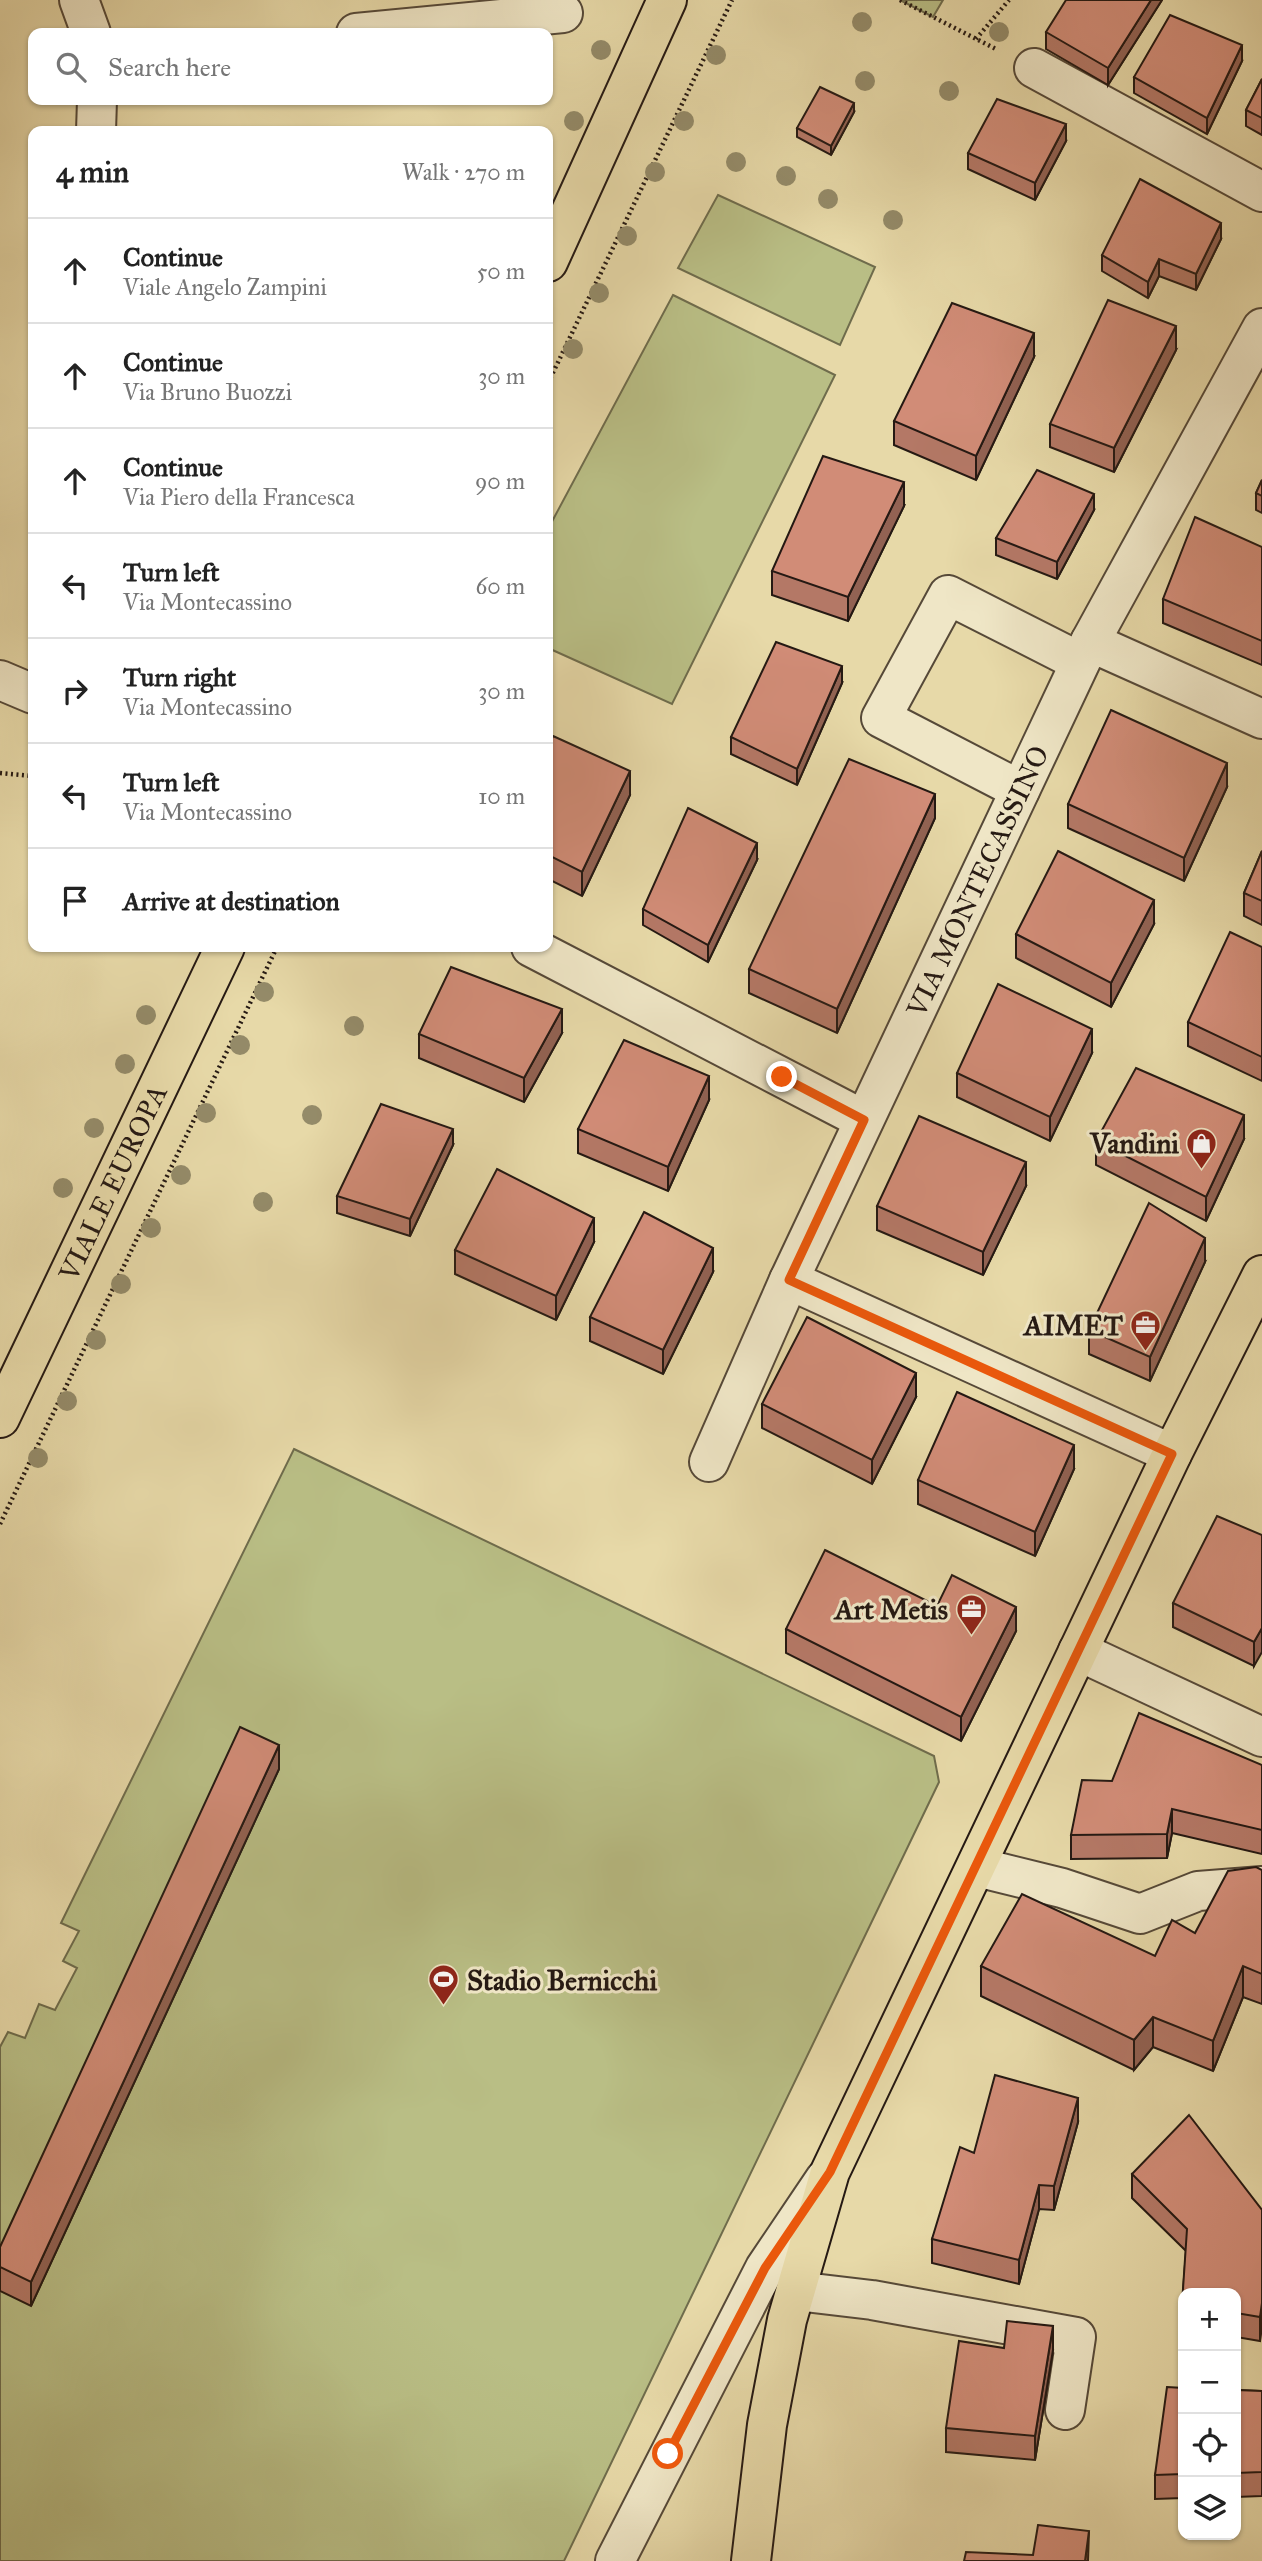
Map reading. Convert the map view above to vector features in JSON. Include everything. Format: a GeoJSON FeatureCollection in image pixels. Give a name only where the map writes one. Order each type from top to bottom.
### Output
{"type":"FeatureCollection","features":[{"type":"Feature","properties":{"kind":"main road"},"geometry":{"type":"LineString","coordinates":[[553,251],[667,0]]}},
{"type":"Feature","properties":{"kind":"main road","name":"VIALE EUROPA"},"geometry":{"type":"LineString","coordinates":[[0,1418],[223,952]]}},
{"type":"Feature","properties":{"kind":"main road"},"geometry":{"type":"LineString","coordinates":[[751,2561],[767,2425],[787,2320],[830,2172],[909,2001],[977,1867],[1172,1454],[1253,1318],[1262,1275]]}},
{"type":"Feature","properties":{"kind":"street"},"geometry":{"type":"LineString","coordinates":[[79,0],[89,28]]}},
{"type":"Feature","properties":{"kind":"street"},"geometry":{"type":"LineString","coordinates":[[408,28],[563,13]]}},
{"type":"Feature","properties":{"kind":"street"},"geometry":{"type":"LineString","coordinates":[[1034,68],[1262,192]]}},
{"type":"Feature","properties":{"kind":"street"},"geometry":{"type":"LineString","coordinates":[[96,126],[97,105]]}},
{"type":"Feature","properties":{"kind":"street","name":"VIA MONTECASSINO"},"geometry":{"type":"LineString","coordinates":[[709,1462],[789,1280],[1085,652],[1262,328]]}},
{"type":"Feature","properties":{"kind":"street"},"geometry":{"type":"LineString","coordinates":[[1020,790],[881,718],[948,595],[1085,652],[1262,719]]}},
{"type":"Feature","properties":{"kind":"street"},"geometry":{"type":"LineString","coordinates":[[0,680],[28,692]]}},
{"type":"Feature","properties":{"kind":"street"},"geometry":{"type":"LineString","coordinates":[[541,952],[864,1120]]}},
{"type":"Feature","properties":{"kind":"street"},"geometry":{"type":"LineString","coordinates":[[789,1280],[1172,1454]]}},
{"type":"Feature","properties":{"kind":"street"},"geometry":{"type":"LineString","coordinates":[[1078,1651],[1262,1737]]}},
{"type":"Feature","properties":{"kind":"street"},"geometry":{"type":"LineString","coordinates":[[977,1867],[1062,1888],[1140,1914],[1198,1891],[1262,1886]]}},
{"type":"Feature","properties":{"kind":"street"},"geometry":{"type":"LineString","coordinates":[[615,2561],[765,2268],[830,2172]]}},
{"type":"Feature","properties":{"kind":"street"},"geometry":{"type":"LineString","coordinates":[[796,2291],[872,2300],[1076,2337],[1065,2410]]}},
{"type":"Feature","properties":{"kind":"path"},"geometry":{"type":"LineString","coordinates":[[553,373],[732,0]]}},
{"type":"Feature","properties":{"kind":"path"},"geometry":{"type":"LineString","coordinates":[[900,0],[1034,68]]}},
{"type":"Feature","properties":{"kind":"path"},"geometry":{"type":"LineString","coordinates":[[976,39],[1009,0]]}},
{"type":"Feature","properties":{"kind":"path"},"geometry":{"type":"LineString","coordinates":[[0,772],[28,775]]}},
{"type":"Feature","properties":{"kind":"path"},"geometry":{"type":"LineString","coordinates":[[0,1524],[275,952]]}},
{"type":"Feature","properties":{"kind":"green space"},"geometry":{"type":"Polygon","coordinates":[[[900,0],[943,0],[933,17],[900,0]]]}},
{"type":"Feature","properties":{"kind":"green space"},"geometry":{"type":"Polygon","coordinates":[[[718,195],[875,267],[840,345],[678,268],[718,195]]]}},
{"type":"Feature","properties":{"kind":"green space"},"geometry":{"type":"Polygon","coordinates":[[[673,295],[835,375],[672,704],[553,650],[553,520],[673,295]]]}},
{"type":"Feature","properties":{"kind":"green space","name":"Stadio Bernicchi"},"geometry":{"type":"Polygon","coordinates":[[[294,1449],[934,1756],[939,1782],[564,2561],[0,2561],[0,2047],[8,2032],[25,2038],[39,2004],[55,2010],[77,1968],[63,1961],[79,1931],[61,1923],[294,1449]]]}},
{"type":"Feature","properties":{"kind":"building"},"geometry":{"type":"Polygon","coordinates":[[[1066,0],[1151,0],[1108,68],[1046,32],[1066,0]]]}},
{"type":"Feature","properties":{"kind":"building"},"geometry":{"type":"Polygon","coordinates":[[[1170,15],[1242,45],[1207,118],[1134,77],[1170,15]]]}},
{"type":"Feature","properties":{"kind":"building"},"geometry":{"type":"Polygon","coordinates":[[[1262,79],[1262,118],[1246,110],[1262,79]]]}},
{"type":"Feature","properties":{"kind":"building"},"geometry":{"type":"Polygon","coordinates":[[[820,87],[854,103],[831,146],[797,128],[820,87]]]}},
{"type":"Feature","properties":{"kind":"building"},"geometry":{"type":"Polygon","coordinates":[[[997,99],[1066,124],[1035,183],[968,153],[997,99]]]}},
{"type":"Feature","properties":{"kind":"building"},"geometry":{"type":"Polygon","coordinates":[[[1140,179],[1221,223],[1196,274],[1159,259],[1148,282],[1102,255],[1140,179]]]}},
{"type":"Feature","properties":{"kind":"building"},"geometry":{"type":"Polygon","coordinates":[[[1108,300],[1176,326],[1114,448],[1050,424],[1108,300]]]}},
{"type":"Feature","properties":{"kind":"building"},"geometry":{"type":"Polygon","coordinates":[[[952,303],[1034,333],[976,456],[894,421],[952,303]]]}},
{"type":"Feature","properties":{"kind":"building"},"geometry":{"type":"Polygon","coordinates":[[[823,456],[904,482],[848,597],[772,571],[823,456]]]}},
{"type":"Feature","properties":{"kind":"building"},"geometry":{"type":"Polygon","coordinates":[[[1037,470],[1094,494],[1057,562],[996,538],[1037,470]]]}},
{"type":"Feature","properties":{"kind":"building"},"geometry":{"type":"Polygon","coordinates":[[[1262,480],[1262,496],[1256,493],[1262,480]]]}},
{"type":"Feature","properties":{"kind":"building"},"geometry":{"type":"Polygon","coordinates":[[[1195,517],[1262,547],[1262,641],[1163,599],[1195,517]]]}},
{"type":"Feature","properties":{"kind":"building"},"geometry":{"type":"Polygon","coordinates":[[[776,642],[842,666],[797,769],[731,737],[776,642]]]}},
{"type":"Feature","properties":{"kind":"building"},"geometry":{"type":"Polygon","coordinates":[[[1111,710],[1227,763],[1184,858],[1068,804],[1111,710]]]}},
{"type":"Feature","properties":{"kind":"building"},"geometry":{"type":"Polygon","coordinates":[[[553,736],[630,771],[582,872],[553,858],[553,736]]]}},
{"type":"Feature","properties":{"kind":"building"},"geometry":{"type":"Polygon","coordinates":[[[849,759],[935,794],[837,1009],[749,969],[849,759]]]}},
{"type":"Feature","properties":{"kind":"building"},"geometry":{"type":"Polygon","coordinates":[[[688,808],[757,843],[708,945],[643,909],[688,808]]]}},
{"type":"Feature","properties":{"kind":"building"},"geometry":{"type":"Polygon","coordinates":[[[1058,851],[1154,900],[1111,983],[1016,934],[1058,851]]]}},
{"type":"Feature","properties":{"kind":"building"},"geometry":{"type":"Polygon","coordinates":[[[1262,851],[1262,901],[1244,893],[1262,851]]]}},
{"type":"Feature","properties":{"kind":"building"},"geometry":{"type":"Polygon","coordinates":[[[1230,932],[1262,947],[1262,1057],[1188,1022],[1230,932]]]}},
{"type":"Feature","properties":{"kind":"building"},"geometry":{"type":"Polygon","coordinates":[[[451,967],[562,1009],[524,1078],[419,1034],[451,967]]]}},
{"type":"Feature","properties":{"kind":"building"},"geometry":{"type":"Polygon","coordinates":[[[998,984],[1092,1029],[1050,1117],[957,1073],[998,984]]]}},
{"type":"Feature","properties":{"kind":"building"},"geometry":{"type":"Polygon","coordinates":[[[624,1040],[709,1076],[668,1167],[578,1129],[624,1040]]]}},
{"type":"Feature","properties":{"kind":"building"},"geometry":{"type":"Polygon","coordinates":[[[1136,1068],[1244,1115],[1206,1197],[1096,1141],[1136,1068]]]}},
{"type":"Feature","properties":{"kind":"building"},"geometry":{"type":"Polygon","coordinates":[[[381,1104],[453,1129],[410,1219],[337,1196],[381,1104]]]}},
{"type":"Feature","properties":{"kind":"building"},"geometry":{"type":"Polygon","coordinates":[[[919,1116],[1026,1162],[983,1252],[877,1206],[919,1116]]]}},
{"type":"Feature","properties":{"kind":"building"},"geometry":{"type":"Polygon","coordinates":[[[497,1169],[594,1218],[556,1296],[455,1250],[497,1169]]]}},
{"type":"Feature","properties":{"kind":"building"},"geometry":{"type":"Polygon","coordinates":[[[1149,1203],[1205,1238],[1150,1357],[1089,1330],[1149,1203]]]}},
{"type":"Feature","properties":{"kind":"building"},"geometry":{"type":"Polygon","coordinates":[[[644,1212],[713,1248],[663,1350],[590,1317],[644,1212]]]}},
{"type":"Feature","properties":{"kind":"building"},"geometry":{"type":"Polygon","coordinates":[[[807,1317],[916,1373],[872,1460],[762,1404],[807,1317]]]}},
{"type":"Feature","properties":{"kind":"building"},"geometry":{"type":"Polygon","coordinates":[[[957,1392],[1074,1445],[1035,1532],[918,1480],[957,1392]]]}},
{"type":"Feature","properties":{"kind":"building"},"geometry":{"type":"Polygon","coordinates":[[[1217,1516],[1262,1535],[1262,1628],[1254,1642],[1173,1603],[1217,1516]]]}},
{"type":"Feature","properties":{"kind":"building"},"geometry":{"type":"Polygon","coordinates":[[[825,1550],[937,1606],[952,1575],[1016,1607],[961,1717],[786,1629],[825,1550]]]}},
{"type":"Feature","properties":{"kind":"building"},"geometry":{"type":"Polygon","coordinates":[[[1139,1713],[1262,1765],[1262,1830],[1172,1809],[1167,1834],[1071,1835],[1082,1780],[1112,1781],[1139,1713]]]}},
{"type":"Feature","properties":{"kind":"building"},"geometry":{"type":"Polygon","coordinates":[[[240,1727],[279,1745],[31,2282],[0,2267],[0,2247],[240,1727]]]}},
{"type":"Feature","properties":{"kind":"building"},"geometry":{"type":"Polygon","coordinates":[[[1256,1867],[1262,1870],[1262,1974],[1243,1966],[1213,2041],[1153,2017],[1134,2040],[981,1966],[1022,1894],[1155,1956],[1172,1920],[1195,1933],[1228,1871],[1256,1867]]]}},
{"type":"Feature","properties":{"kind":"building"},"geometry":{"type":"Polygon","coordinates":[[[995,2075],[1078,2098],[1054,2186],[1039,2185],[1019,2260],[932,2239],[960,2147],[974,2153],[995,2075]]]}},
{"type":"Feature","properties":{"kind":"building"},"geometry":{"type":"Polygon","coordinates":[[[1189,2115],[1262,2210],[1260,2317],[1241,2314],[1241,2288],[1183,2288],[1187,2229],[1132,2174],[1189,2115]]]}},
{"type":"Feature","properties":{"kind":"building"},"geometry":{"type":"Polygon","coordinates":[[[1007,2321],[1053,2326],[1035,2436],[946,2428],[959,2341],[1004,2348],[1007,2321]]]}},
{"type":"Feature","properties":{"kind":"building"},"geometry":{"type":"Polygon","coordinates":[[[1167,2387],[1178,2388],[1178,2474],[1155,2475],[1167,2387]]]}},
{"type":"Feature","properties":{"kind":"building"},"geometry":{"type":"Polygon","coordinates":[[[1241,2390],[1262,2391],[1262,2472],[1241,2473],[1241,2390]]]}},
{"type":"Feature","properties":{"kind":"building"},"geometry":{"type":"Polygon","coordinates":[[[1038,2525],[1089,2531],[1085,2561],[964,2561],[966,2552],[1033,2555],[1038,2525]]]}},
{"type":"Feature","properties":{"kind":"place","name":"Vandini"},"geometry":{"type":"Point","coordinates":[1202,1170]}},
{"type":"Feature","properties":{"kind":"place","name":"AIMET"},"geometry":{"type":"Point","coordinates":[1146,1352]}},
{"type":"Feature","properties":{"kind":"place","name":"Art Metis"},"geometry":{"type":"Point","coordinates":[971,1636]}},
{"type":"Feature","properties":{"kind":"place","name":"Stadio Bernicchi"},"geometry":{"type":"Point","coordinates":[444,2007]}},
{"type":"Feature","properties":{"kind":"route"},"geometry":{"type":"LineString","coordinates":[[668,2454],[765,2268],[830,2172],[909,2001],[977,1867],[1172,1454],[789,1280],[864,1120],[782,1077]]}}]}
